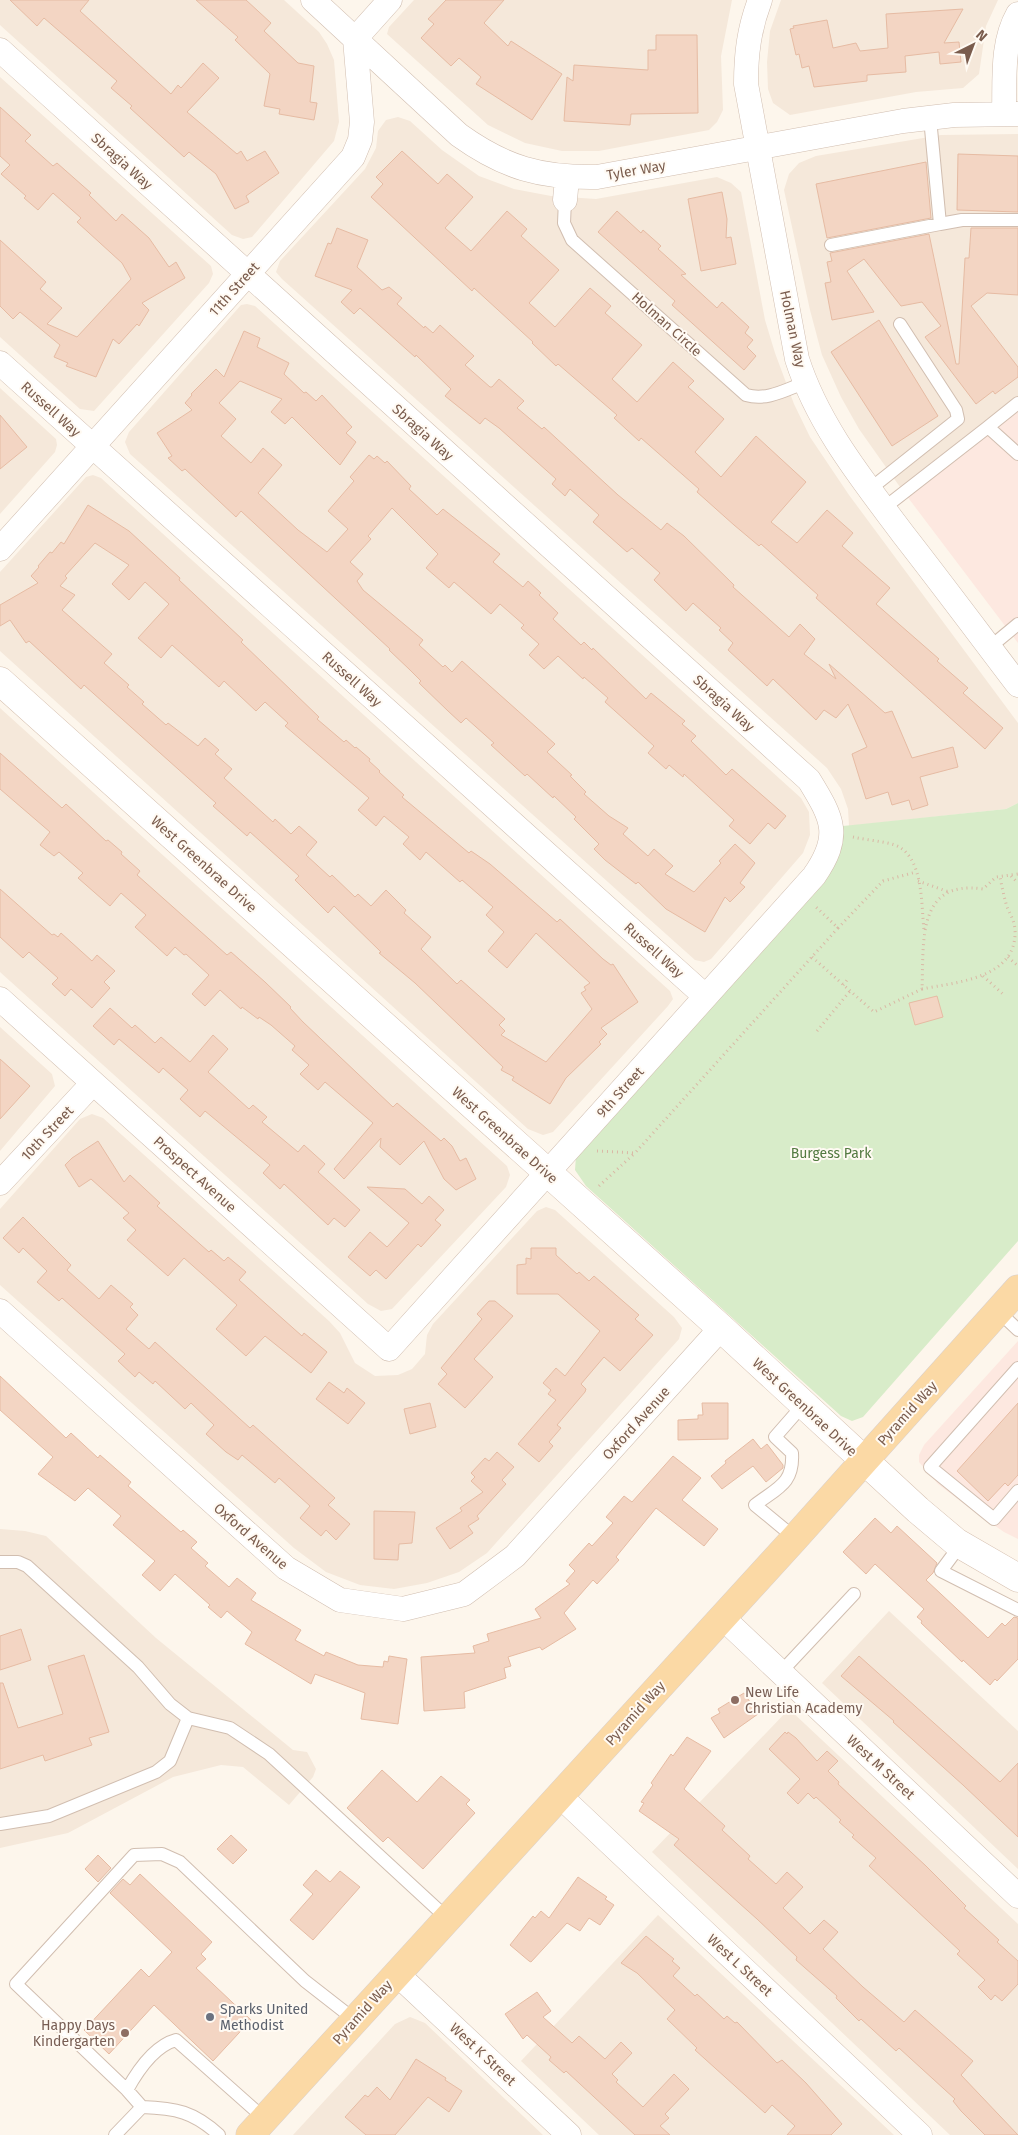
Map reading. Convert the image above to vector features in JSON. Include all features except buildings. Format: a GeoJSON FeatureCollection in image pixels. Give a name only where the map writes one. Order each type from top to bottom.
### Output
{"type":"FeatureCollection","features":[{"type":"Feature","properties":{"kind":"main road","name":"Pyramid Way"},"geometry":{"type":"LineString","coordinates":[[258,2127],[796,1538],[1018,1289]]}},
{"type":"Feature","properties":{"kind":"street","name":"Tyler Way"},"geometry":{"type":"LineString","coordinates":[[313,0],[459,135],[485,153],[566,189],[597,177],[930,118],[1011,114]]}},
{"type":"Feature","properties":{"kind":"street"},"geometry":{"type":"LineString","coordinates":[[355,38],[390,0]]}},
{"type":"Feature","properties":{"kind":"street","name":"Holman Way"},"geometry":{"type":"LineString","coordinates":[[760,0],[751,25],[746,54],[746,84],[797,359],[804,382],[825,424],[870,489],[1018,686]]}},
{"type":"Feature","properties":{"kind":"street"},"geometry":{"type":"LineString","coordinates":[[1011,114],[1006,47],[1012,26],[1018,14]]}},
{"type":"Feature","properties":{"kind":"street","name":"11th Street"},"geometry":{"type":"LineString","coordinates":[[0,549],[353,157],[360,140],[362,122],[355,38]]}},
{"type":"Feature","properties":{"kind":"street","name":"Sbragia Way"},"geometry":{"type":"LineString","coordinates":[[0,50],[809,780],[839,830]]}},
{"type":"Feature","properties":{"kind":"street","name":"Russell Way"},"geometry":{"type":"LineString","coordinates":[[0,363],[705,996]]}},
{"type":"Feature","properties":{"kind":"street","name":"West Greenbrae Drive"},"geometry":{"type":"LineString","coordinates":[[0,681],[547,1174],[721,1328],[918,1510],[961,1544],[1018,1578]]}},
{"type":"Feature","properties":{"kind":"street","name":"9th Street"},"geometry":{"type":"LineString","coordinates":[[389,1349],[814,876],[828,852],[832,839],[839,830]]}},
{"type":"Feature","properties":{"kind":"street","name":"Prospect Avenue"},"geometry":{"type":"LineString","coordinates":[[0,999],[389,1349]]}},
{"type":"Feature","properties":{"kind":"street","name":"10th Street"},"geometry":{"type":"LineString","coordinates":[[0,1183],[93,1083]]}},
{"type":"Feature","properties":{"kind":"street","name":"Oxford Avenue"},"geometry":{"type":"LineString","coordinates":[[0,1311],[286,1568],[340,1600],[403,1609],[464,1594],[515,1556],[721,1328]]}},
{"type":"Feature","properties":{"kind":"street","name":"West M Street"},"geometry":{"type":"LineString","coordinates":[[723,1618],[1018,1896]]}},
{"type":"Feature","properties":{"kind":"street","name":"West L Street"},"geometry":{"type":"LineString","coordinates":[[560,1796],[920,2135]]}},
{"type":"Feature","properties":{"kind":"street","name":"West K Street"},"geometry":{"type":"LineString","coordinates":[[398,1974],[569,2135]]}},
{"type":"Feature","properties":{"kind":"lane"},"geometry":{"type":"LineString","coordinates":[[930,118],[940,224]]}},
{"type":"Feature","properties":{"kind":"lane","name":"Holman Circle"},"geometry":{"type":"LineString","coordinates":[[566,189],[564,223],[572,240],[746,395],[766,398],[804,382]]}},
{"type":"Feature","properties":{"kind":"lane"},"geometry":{"type":"LineString","coordinates":[[831,245],[962,220],[1018,220]]}},
{"type":"Feature","properties":{"kind":"lane"},"geometry":{"type":"LineString","coordinates":[[870,489],[958,419],[956,410],[900,324]]}},
{"type":"Feature","properties":{"kind":"lane"},"geometry":{"type":"LineString","coordinates":[[884,508],[1018,403]]}},
{"type":"Feature","properties":{"kind":"lane"},"geometry":{"type":"LineString","coordinates":[[988,427],[1018,454]]}},
{"type":"Feature","properties":{"kind":"lane"},"geometry":{"type":"LineString","coordinates":[[989,648],[1018,624]]}},
{"type":"Feature","properties":{"kind":"lane"},"geometry":{"type":"LineString","coordinates":[[998,1311],[1018,1330]]}},
{"type":"Feature","properties":{"kind":"lane"},"geometry":{"type":"LineString","coordinates":[[1018,1368],[930,1467],[994,1519],[1018,1491]]}},
{"type":"Feature","properties":{"kind":"lane"},"geometry":{"type":"LineString","coordinates":[[796,1538],[755,1505],[789,1479],[793,1467],[792,1454],[775,1437],[804,1405]]}},
{"type":"Feature","properties":{"kind":"lane"},"geometry":{"type":"LineString","coordinates":[[961,1544],[941,1571],[1018,1610]]}},
{"type":"Feature","properties":{"kind":"lane"},"geometry":{"type":"LineString","coordinates":[[0,1562],[18,1562],[27,1566],[138,1667],[170,1704],[188,1718],[230,1728],[268,1754],[448,1919]]}},
{"type":"Feature","properties":{"kind":"lane"},"geometry":{"type":"LineString","coordinates":[[780,1672],[854,1594]]}},
{"type":"Feature","properties":{"kind":"lane"},"geometry":{"type":"LineString","coordinates":[[0,1824],[49,1816],[156,1772],[170,1761],[188,1718]]}},
{"type":"Feature","properties":{"kind":"lane"},"geometry":{"type":"LineString","coordinates":[[219,2135],[205,2122],[171,2108],[142,2107],[127,2090],[16,1984],[134,1855],[162,1854],[180,1862],[305,1981],[355,2020]]}},
{"type":"Feature","properties":{"kind":"lane"},"geometry":{"type":"LineString","coordinates":[[127,2090],[137,2072],[164,2043],[176,2040],[258,2127]]}},
{"type":"Feature","properties":{"kind":"lane"},"geometry":{"type":"LineString","coordinates":[[115,2135],[142,2107]]}},
{"type":"Feature","properties":{"kind":"path"},"geometry":{"type":"LineString","coordinates":[[839,830],[896,846],[908,855],[918,881],[925,935]]}},
{"type":"Feature","properties":{"kind":"path"},"geometry":{"type":"LineString","coordinates":[[596,1189],[636,1153],[838,928],[883,881],[916,872]]}},
{"type":"Feature","properties":{"kind":"path"},"geometry":{"type":"LineString","coordinates":[[922,989],[927,916],[931,908],[949,892],[960,888],[983,889],[996,877],[1018,874]]}},
{"type":"Feature","properties":{"kind":"path"},"geometry":{"type":"LineString","coordinates":[[1010,875],[1018,883]]}},
{"type":"Feature","properties":{"kind":"path"},"geometry":{"type":"LineString","coordinates":[[812,957],[874,1012],[922,989],[983,976],[997,969],[1008,957],[1014,942],[1015,931],[1000,877]]}},
{"type":"Feature","properties":{"kind":"path"},"geometry":{"type":"LineString","coordinates":[[918,881],[949,892]]}},
{"type":"Feature","properties":{"kind":"path"},"geometry":{"type":"LineString","coordinates":[[812,903],[838,928]]}},
{"type":"Feature","properties":{"kind":"path"},"geometry":{"type":"LineString","coordinates":[[1008,957],[1018,966]]}},
{"type":"Feature","properties":{"kind":"path"},"geometry":{"type":"LineString","coordinates":[[983,976],[1004,995]]}},
{"type":"Feature","properties":{"kind":"path"},"geometry":{"type":"LineString","coordinates":[[843,985],[848,980]]}},
{"type":"Feature","properties":{"kind":"path"},"geometry":{"type":"LineString","coordinates":[[817,1030],[850,991]]}},
{"type":"Feature","properties":{"kind":"path"},"geometry":{"type":"LineString","coordinates":[[592,1151],[636,1153]]}},
{"type":"Feature","properties":{"kind":"shaded area"},"geometry":{"type":"Polygon","coordinates":[[[0,0],[284,0],[319,32],[334,60],[339,122],[334,141],[252,237],[243,239],[232,235],[0,25],[0,0]]]}},
{"type":"Feature","properties":{"kind":"shaded area"},"geometry":{"type":"Polygon","coordinates":[[[414,0],[732,0],[721,56],[723,110],[717,122],[709,130],[599,151],[562,151],[525,143],[488,125],[387,34],[389,27],[414,0]]]}},
{"type":"Feature","properties":{"kind":"shaded area"},"geometry":{"type":"Polygon","coordinates":[[[781,0],[998,0],[986,26],[979,74],[963,88],[916,92],[790,115],[773,103],[768,89],[767,62],[770,31],[781,0]]]}},
{"type":"Feature","properties":{"kind":"shaded area"},"geometry":{"type":"Polygon","coordinates":[[[0,77],[211,266],[213,274],[209,283],[94,411],[80,409],[0,337],[0,77]]]}},
{"type":"Feature","properties":{"kind":"shaded area"},"geometry":{"type":"Polygon","coordinates":[[[398,117],[410,121],[442,150],[479,176],[514,189],[551,196],[596,199],[717,177],[731,183],[741,192],[765,320],[794,404],[810,437],[849,495],[1018,723],[1018,803],[1006,809],[849,826],[848,809],[841,789],[827,768],[282,279],[276,272],[280,261],[365,169],[376,148],[378,131],[386,120],[398,117]]]}},
{"type":"Feature","properties":{"kind":"shaded area"},"geometry":{"type":"Polygon","coordinates":[[[1018,134],[1018,396],[900,487],[859,429],[841,397],[822,355],[810,310],[784,190],[789,174],[799,163],[816,156],[941,135],[1018,134]]]}},
{"type":"Feature","properties":{"kind":"shaded area"},"geometry":{"type":"Polygon","coordinates":[[[241,305],[255,306],[801,798],[809,812],[810,835],[803,853],[711,959],[704,962],[695,960],[130,454],[125,442],[129,432],[241,305]]]}},
{"type":"Feature","properties":{"kind":"shaded area"},"geometry":{"type":"Polygon","coordinates":[[[0,388],[56,439],[57,445],[55,452],[0,514],[0,388]]]}},
{"type":"Feature","properties":{"kind":"shaded area"},"geometry":{"type":"Polygon","coordinates":[[[1018,396],[1018,643],[900,487],[1018,396]]]}},
{"type":"Feature","properties":{"kind":"shaded area"},"geometry":{"type":"Polygon","coordinates":[[[93,475],[101,478],[670,991],[673,999],[668,1006],[553,1132],[543,1135],[528,1129],[0,651],[0,572],[86,477],[93,475]]]}},
{"type":"Feature","properties":{"kind":"shaded area"},"geometry":{"type":"Polygon","coordinates":[[[0,708],[507,1166],[510,1175],[506,1187],[392,1309],[381,1311],[368,1304],[0,972],[0,708]]]}},
{"type":"Feature","properties":{"kind":"shaded area"},"geometry":{"type":"Polygon","coordinates":[[[0,1027],[52,1074],[55,1086],[0,1151],[0,1027]]]}},
{"type":"Feature","properties":{"kind":"shaded area"},"geometry":{"type":"Polygon","coordinates":[[[92,1114],[103,1118],[329,1321],[340,1333],[355,1363],[375,1376],[398,1375],[412,1369],[425,1354],[427,1335],[433,1324],[537,1211],[546,1207],[555,1210],[674,1317],[682,1328],[679,1339],[487,1553],[459,1572],[427,1583],[394,1589],[360,1585],[326,1572],[294,1548],[0,1285],[0,1209],[80,1119],[92,1114]]]}},
{"type":"Feature","properties":{"kind":"shaded area"},"geometry":{"type":"Polygon","coordinates":[[[1018,1341],[1018,1539],[1004,1532],[938,1484],[919,1462],[919,1455],[924,1445],[1018,1341]]]}},
{"type":"Feature","properties":{"kind":"shaded area"},"geometry":{"type":"Polygon","coordinates":[[[0,1529],[25,1531],[46,1536],[156,1638],[293,1750],[307,1752],[316,1769],[313,1777],[289,1805],[243,1767],[221,1765],[173,1777],[68,1833],[0,1848],[0,1529]]]}},
{"type":"Feature","properties":{"kind":"shaded area"},"geometry":{"type":"Polygon","coordinates":[[[889,1611],[1018,1731],[1018,1869],[822,1683],[889,1611]]]}},
{"type":"Feature","properties":{"kind":"shaded area"},"geometry":{"type":"Polygon","coordinates":[[[789,1709],[1018,1924],[1018,2135],[950,2135],[652,1852],[789,1709]]]}},
{"type":"Feature","properties":{"kind":"shaded area"},"geometry":{"type":"Polygon","coordinates":[[[658,1915],[894,2135],[599,2135],[521,2061],[658,1915]]]}},
{"type":"Feature","properties":{"kind":"shaded area"},"geometry":{"type":"Polygon","coordinates":[[[410,2017],[425,2023],[543,2135],[293,2135],[395,2024],[410,2017]]]}},
{"type":"Feature","properties":{"kind":"green space","name":"Burgess Park"},"geometry":{"type":"Polygon","coordinates":[[[1018,803],[1018,1241],[863,1417],[852,1421],[841,1416],[586,1186],[575,1170],[576,1156],[843,835],[843,826],[1006,809],[1018,803]]]}},
{"type":"Feature","properties":{"kind":"place","name":"New Life Christian Academy"},"geometry":{"type":"Point","coordinates":[735,1700]}},
{"type":"Feature","properties":{"kind":"place","name":"Sparks United Methodist"},"geometry":{"type":"Point","coordinates":[210,2017]}},
{"type":"Feature","properties":{"kind":"place","name":"Happy Days Kindergarten"},"geometry":{"type":"Point","coordinates":[125,2033]}}]}
